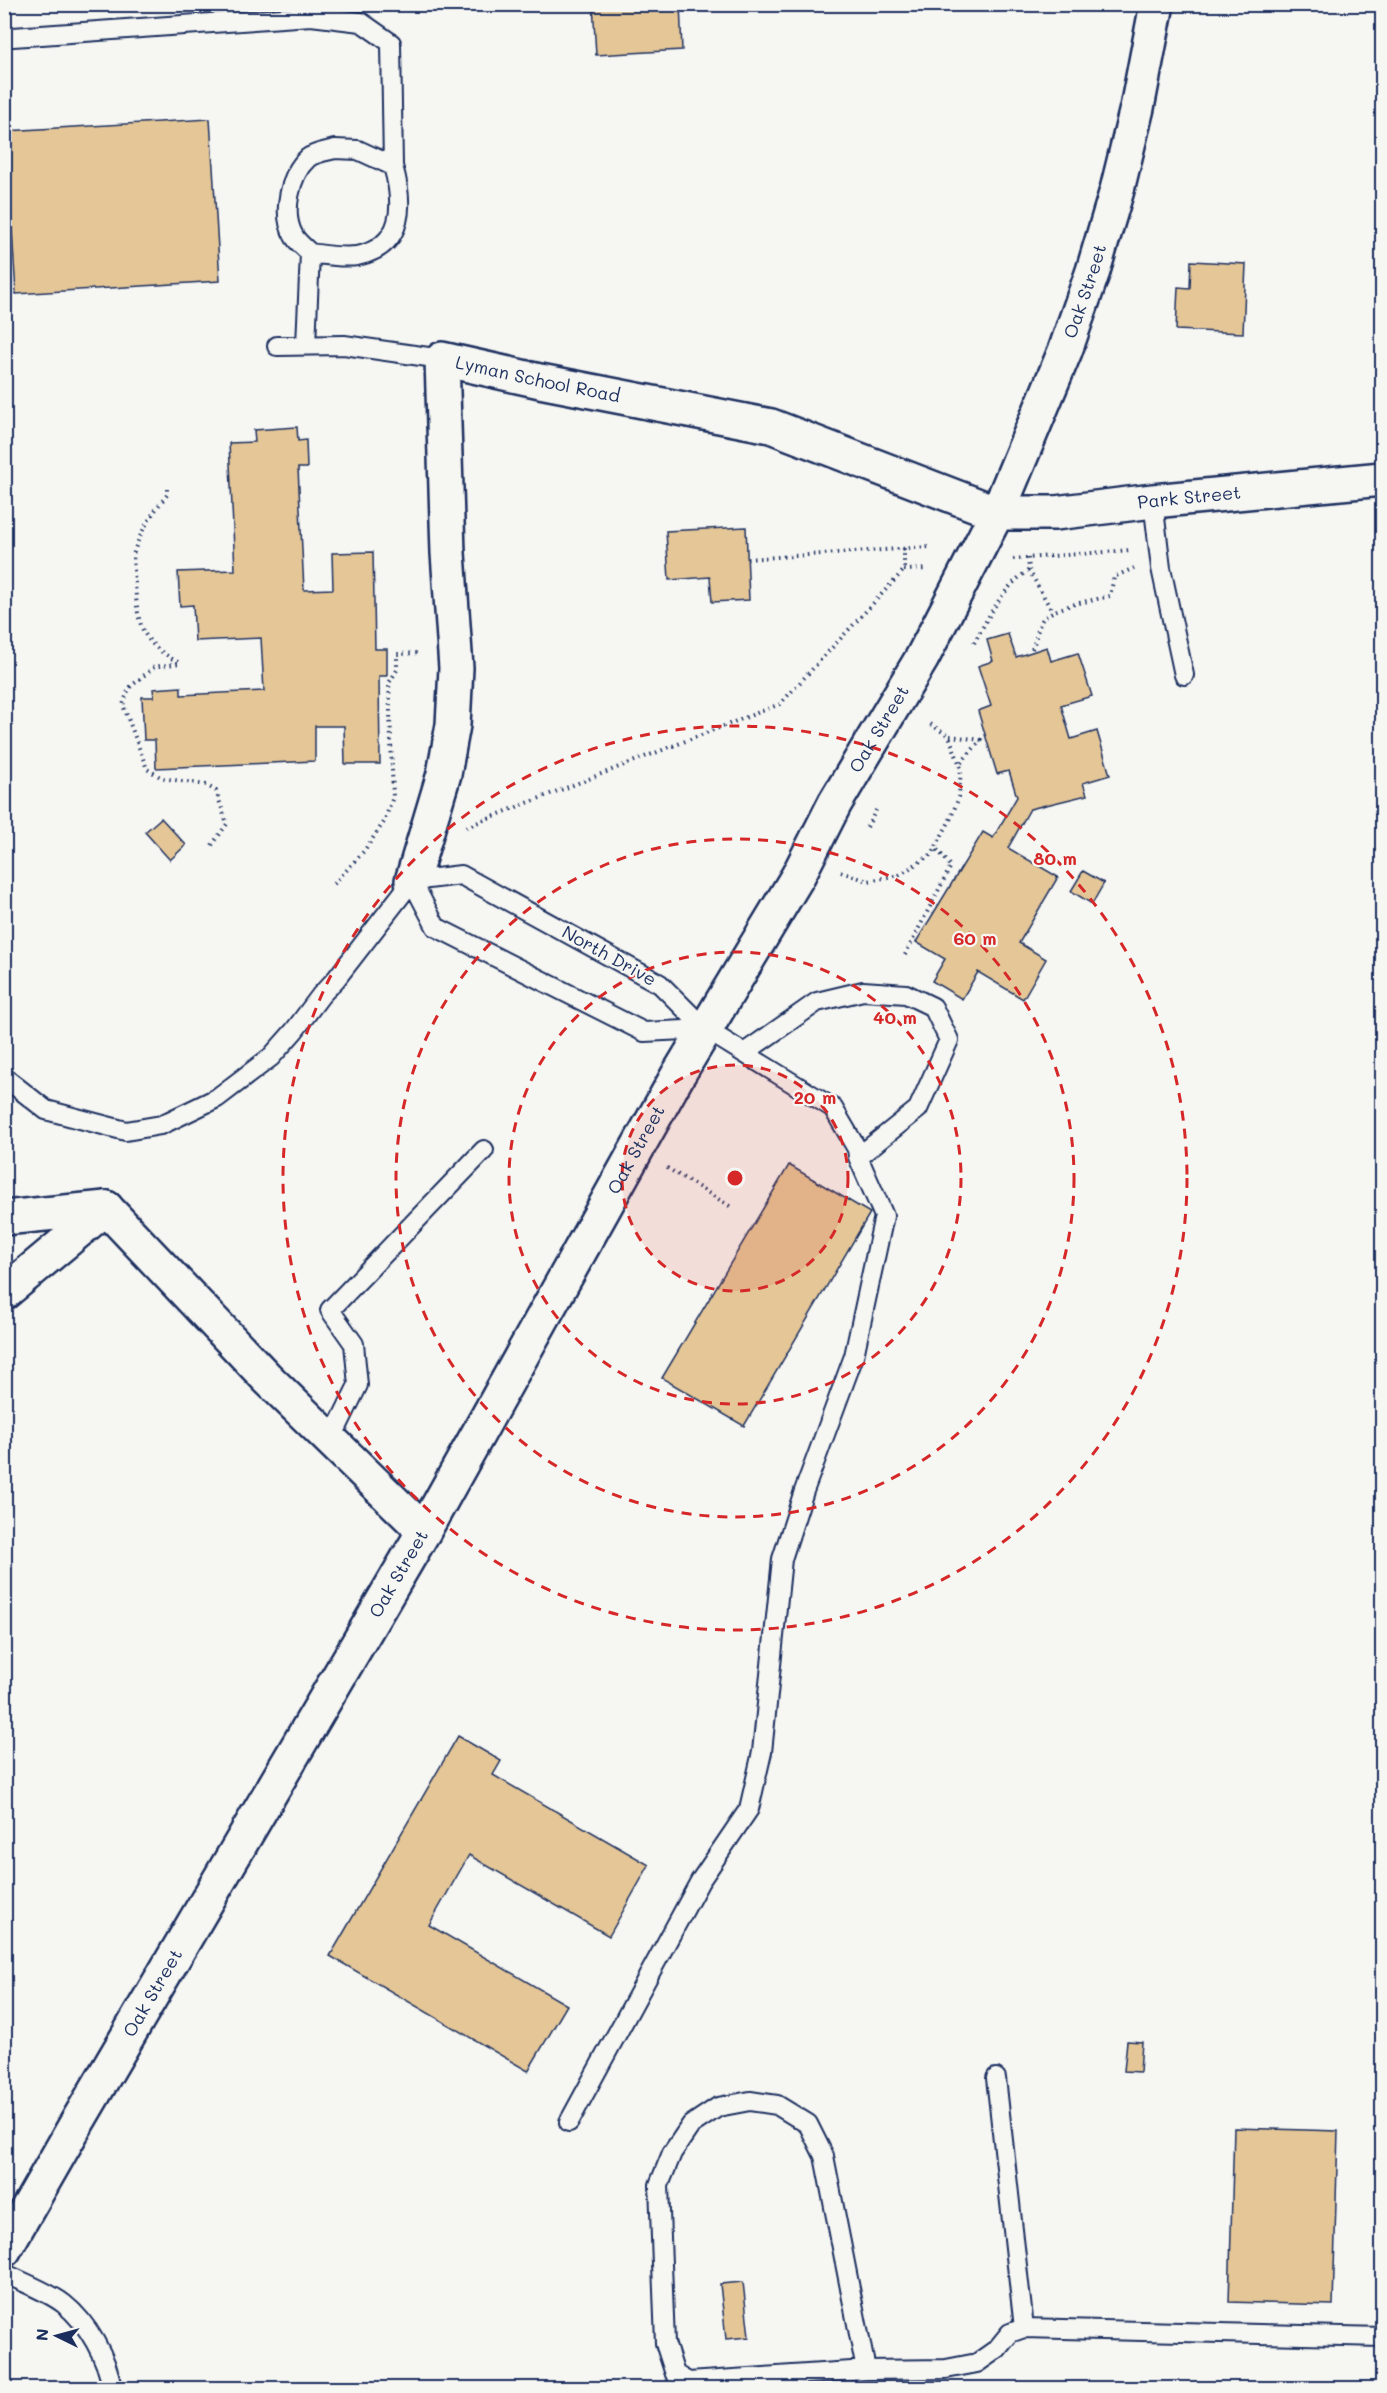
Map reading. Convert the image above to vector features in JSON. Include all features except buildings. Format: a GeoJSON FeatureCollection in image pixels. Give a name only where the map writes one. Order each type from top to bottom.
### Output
{"type":"FeatureCollection","features":[{"type":"Feature","properties":{"kind":"street","name":"Oak Street"},"geometry":{"type":"LineString","coordinates":[[4,2250],[424,1531],[705,1029],[798,876],[835,802],[922,658],[997,513],[1034,430],[1093,271],[1117,190],[1137,108],[1157,4]]}},
{"type":"Feature","properties":{"kind":"street","name":"Lyman School Road"},"geometry":{"type":"LineString","coordinates":[[412,880],[444,774],[453,725],[455,651],[448,553],[442,359],[548,383],[771,426],[997,513]]}},
{"type":"Feature","properties":{"kind":"street","name":"Park Street"},"geometry":{"type":"LineString","coordinates":[[997,513],[1055,513],[1153,501],[1383,479]]}},
{"type":"Feature","properties":{"kind":"street"},"geometry":{"type":"LineString","coordinates":[[106,1208],[267,1378],[424,1531]]}},
{"type":"Feature","properties":{"kind":"street"},"geometry":{"type":"LineString","coordinates":[[4,1218],[106,1208]]}},
{"type":"Feature","properties":{"kind":"street"},"geometry":{"type":"LineString","coordinates":[[4,1293],[106,1208]]}},
{"type":"Feature","properties":{"kind":"lane"},"geometry":{"type":"LineString","coordinates":[[13,37],[311,16],[361,22],[392,43],[393,166],[400,190],[398,223],[380,247],[356,256],[309,253],[293,236],[288,215],[290,194],[298,170],[310,156],[335,149],[357,150],[393,166]]}},
{"type":"Feature","properties":{"kind":"lane"},"geometry":{"type":"LineString","coordinates":[[306,345],[309,253]]}},
{"type":"Feature","properties":{"kind":"lane"},"geometry":{"type":"LineString","coordinates":[[277,346],[344,345],[442,359]]}},
{"type":"Feature","properties":{"kind":"lane"},"geometry":{"type":"LineString","coordinates":[[1153,501],[1161,568],[1184,675]]}},
{"type":"Feature","properties":{"kind":"lane","name":"North Drive"},"geometry":{"type":"LineString","coordinates":[[412,880],[461,875],[660,984],[705,1029],[833,1108],[857,1149],[858,1157],[884,1216],[854,1356],[804,1491],[782,1559],[762,1752],[749,1809],[700,1881],[569,2121]]}},
{"type":"Feature","properties":{"kind":"lane"},"geometry":{"type":"LineString","coordinates":[[4,1077],[46,1110],[126,1131],[161,1125],[217,1098],[271,1057],[294,1031],[321,994],[336,980],[412,880],[436,927],[644,1032],[705,1029]]}},
{"type":"Feature","properties":{"kind":"lane"},"geometry":{"type":"LineString","coordinates":[[744,1053],[817,1002],[863,991],[906,994],[933,1007],[949,1040],[918,1109],[858,1157]]}},
{"type":"Feature","properties":{"kind":"lane"},"geometry":{"type":"LineString","coordinates":[[331,1440],[358,1385],[354,1344],[330,1310],[484,1150]]}},
{"type":"Feature","properties":{"kind":"lane"},"geometry":{"type":"LineString","coordinates":[[996,2078],[1024,2328]]}},
{"type":"Feature","properties":{"kind":"lane"},"geometry":{"type":"LineString","coordinates":[[866,2370],[824,2156],[808,2124],[777,2105],[750,2101],[718,2106],[691,2125],[672,2153],[659,2186],[666,2343],[675,2374],[688,2382],[866,2370],[946,2369],[977,2363],[997,2349],[1010,2333],[1024,2328],[1383,2337]]}},
{"type":"Feature","properties":{"kind":"lane"},"geometry":{"type":"LineString","coordinates":[[4,2273],[63,2303],[91,2334],[109,2368],[112,2388]]}},
{"type":"Feature","properties":{"kind":"path"},"geometry":{"type":"LineString","coordinates":[[167,489],[167,495],[140,535],[133,555],[137,615],[142,631],[161,653],[180,663],[154,667],[129,688],[123,705],[147,769],[162,778],[206,785],[216,791],[227,824],[210,848]]}},
{"type":"Feature","properties":{"kind":"path"},"geometry":{"type":"LineString","coordinates":[[747,559],[929,547]]}},
{"type":"Feature","properties":{"kind":"path"},"geometry":{"type":"LineString","coordinates":[[429,826],[449,834],[780,704],[904,570],[904,548]]}},
{"type":"Feature","properties":{"kind":"path"},"geometry":{"type":"LineString","coordinates":[[1008,560],[1159,548]]}},
{"type":"Feature","properties":{"kind":"path"},"geometry":{"type":"LineString","coordinates":[[1032,649],[1038,637],[1041,621],[1052,611],[1110,596],[1114,578],[1135,568],[1141,559],[1140,549]]}},
{"type":"Feature","properties":{"kind":"path"},"geometry":{"type":"LineString","coordinates":[[1028,558],[1029,570],[1052,611]]}},
{"type":"Feature","properties":{"kind":"path"},"geometry":{"type":"LineString","coordinates":[[904,570],[928,569]]}},
{"type":"Feature","properties":{"kind":"path"},"geometry":{"type":"LineString","coordinates":[[334,884],[364,851],[384,822],[393,797],[389,683],[397,670],[397,654],[455,651]]}},
{"type":"Feature","properties":{"kind":"path"},"geometry":{"type":"LineString","coordinates":[[927,722],[949,736],[981,740],[960,764]]}},
{"type":"Feature","properties":{"kind":"path"},"geometry":{"type":"LineString","coordinates":[[840,872],[868,881],[899,875],[932,854],[959,797],[960,764],[949,736]]}},
{"type":"Feature","properties":{"kind":"path"},"geometry":{"type":"LineString","coordinates":[[905,956],[951,866],[935,847]]}},
{"type":"Feature","properties":{"kind":"path"},"geometry":{"type":"LineString","coordinates":[[636,1150],[733,1208]]}}]}
